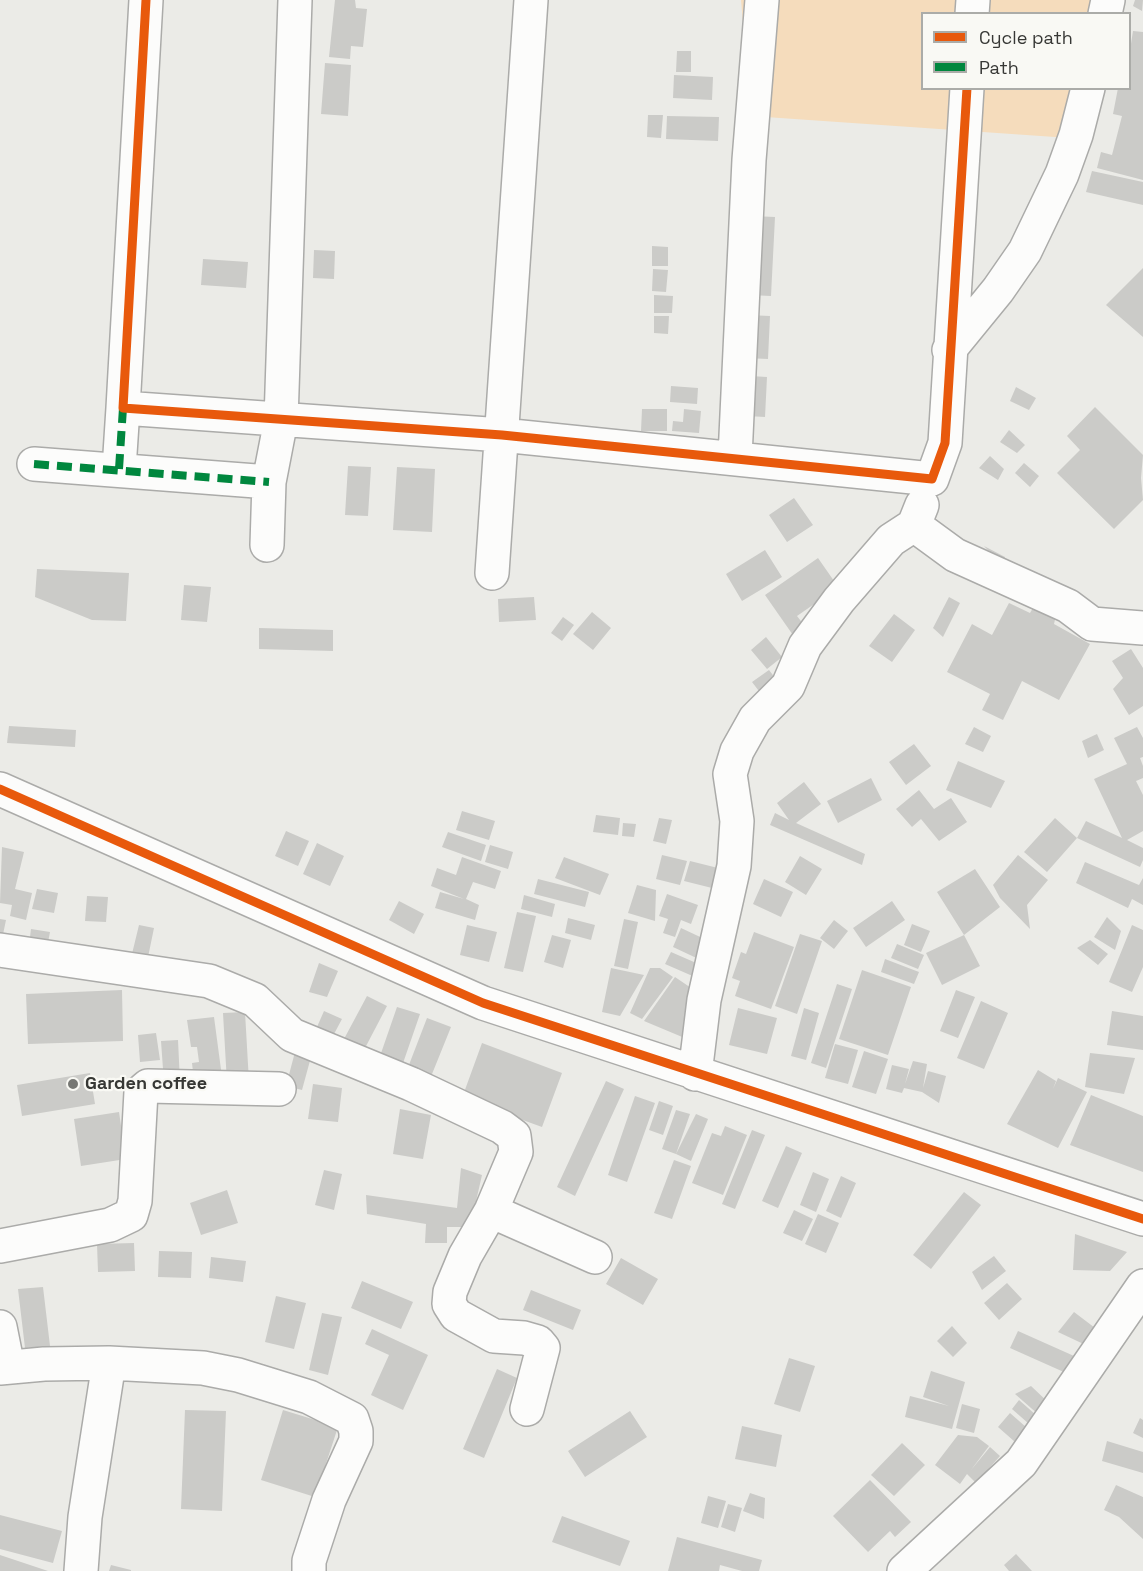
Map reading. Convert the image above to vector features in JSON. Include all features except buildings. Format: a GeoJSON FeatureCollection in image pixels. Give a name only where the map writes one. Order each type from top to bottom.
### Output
{"type":"FeatureCollection","features":[{"type":"Feature","properties":{"kind":"street"},"geometry":{"type":"LineString","coordinates":[[119,469],[146,0]]}},
{"type":"Feature","properties":{"kind":"street"},"geometry":{"type":"LineString","coordinates":[[267,545],[269,482],[281,420],[295,0]]}},
{"type":"Feature","properties":{"kind":"street"},"geometry":{"type":"LineString","coordinates":[[492,573],[531,0]]}},
{"type":"Feature","properties":{"kind":"street"},"geometry":{"type":"LineString","coordinates":[[735,457],[749,160],[762,0]]}},
{"type":"Feature","properties":{"kind":"street"},"geometry":{"type":"LineString","coordinates":[[695,1074],[704,1000],[734,866],[737,821],[730,774],[737,752],[755,718],[788,686],[805,646],[838,600],[891,540],[914,525],[945,443],[967,90]]}},
{"type":"Feature","properties":{"kind":"street"},"geometry":{"type":"LineString","coordinates":[[949,350],[998,290],[1024,251],[1062,174],[1076,135],[1087,90]]}},
{"type":"Feature","properties":{"kind":"street"},"geometry":{"type":"LineString","coordinates":[[123,408],[502,435],[735,457],[932,479]]}},
{"type":"Feature","properties":{"kind":"street"},"geometry":{"type":"LineString","coordinates":[[34,464],[269,482]]}},
{"type":"Feature","properties":{"kind":"street"},"geometry":{"type":"LineString","coordinates":[[914,525],[955,555],[1068,606],[1092,624],[1143,628]]}},
{"type":"Feature","properties":{"kind":"street"},"geometry":{"type":"LineString","coordinates":[[0,789],[483,1004],[1143,1219]]}},
{"type":"Feature","properties":{"kind":"street"},"geometry":{"type":"LineString","coordinates":[[0,950],[209,981],[255,1000],[292,1035],[411,1084],[502,1127],[514,1136],[516,1152],[491,1211],[465,1256],[450,1292],[449,1304],[456,1315],[494,1336],[524,1338],[538,1342],[543,1348],[527,1409]]}},
{"type":"Feature","properties":{"kind":"street"},"geometry":{"type":"LineString","coordinates":[[0,1246],[110,1225],[131,1215],[135,1201],[141,1092],[148,1086],[279,1089]]}},
{"type":"Feature","properties":{"kind":"street"},"geometry":{"type":"LineString","coordinates":[[491,1211],[596,1257]]}},
{"type":"Feature","properties":{"kind":"street"},"geometry":{"type":"LineString","coordinates":[[904,1571],[1021,1463],[1143,1286]]}},
{"type":"Feature","properties":{"kind":"street"},"geometry":{"type":"LineString","coordinates":[[0,1327],[4,1367],[109,1364],[203,1368],[238,1375],[309,1397],[352,1419],[356,1440],[329,1500],[309,1561],[309,1571]]}},
{"type":"Feature","properties":{"kind":"street"},"geometry":{"type":"LineString","coordinates":[[81,1571],[85,1517],[109,1364]]}},
{"type":"Feature","properties":{"kind":"shaded area"},"geometry":{"type":"Polygon","coordinates":[[[741,0],[1125,0],[1121,12],[921,12],[921,90],[1099,90],[1084,139],[751,116],[741,0]]]}},
{"type":"Feature","properties":{"kind":"marked path"},"geometry":{"type":"LineString","coordinates":[[119,469],[123,408]]}},
{"type":"Feature","properties":{"kind":"marked path"},"geometry":{"type":"LineString","coordinates":[[34,464],[269,482]]}},
{"type":"Feature","properties":{"kind":"cycle path"},"geometry":{"type":"LineString","coordinates":[[146,0],[123,408],[502,435],[932,479],[945,443],[967,90]]}},
{"type":"Feature","properties":{"kind":"cycle path"},"geometry":{"type":"LineString","coordinates":[[0,789],[483,1003],[1143,1219]]}},
{"type":"Feature","properties":{"kind":"place","name":"Garden coffee"},"geometry":{"type":"Point","coordinates":[73,1084]}}]}
